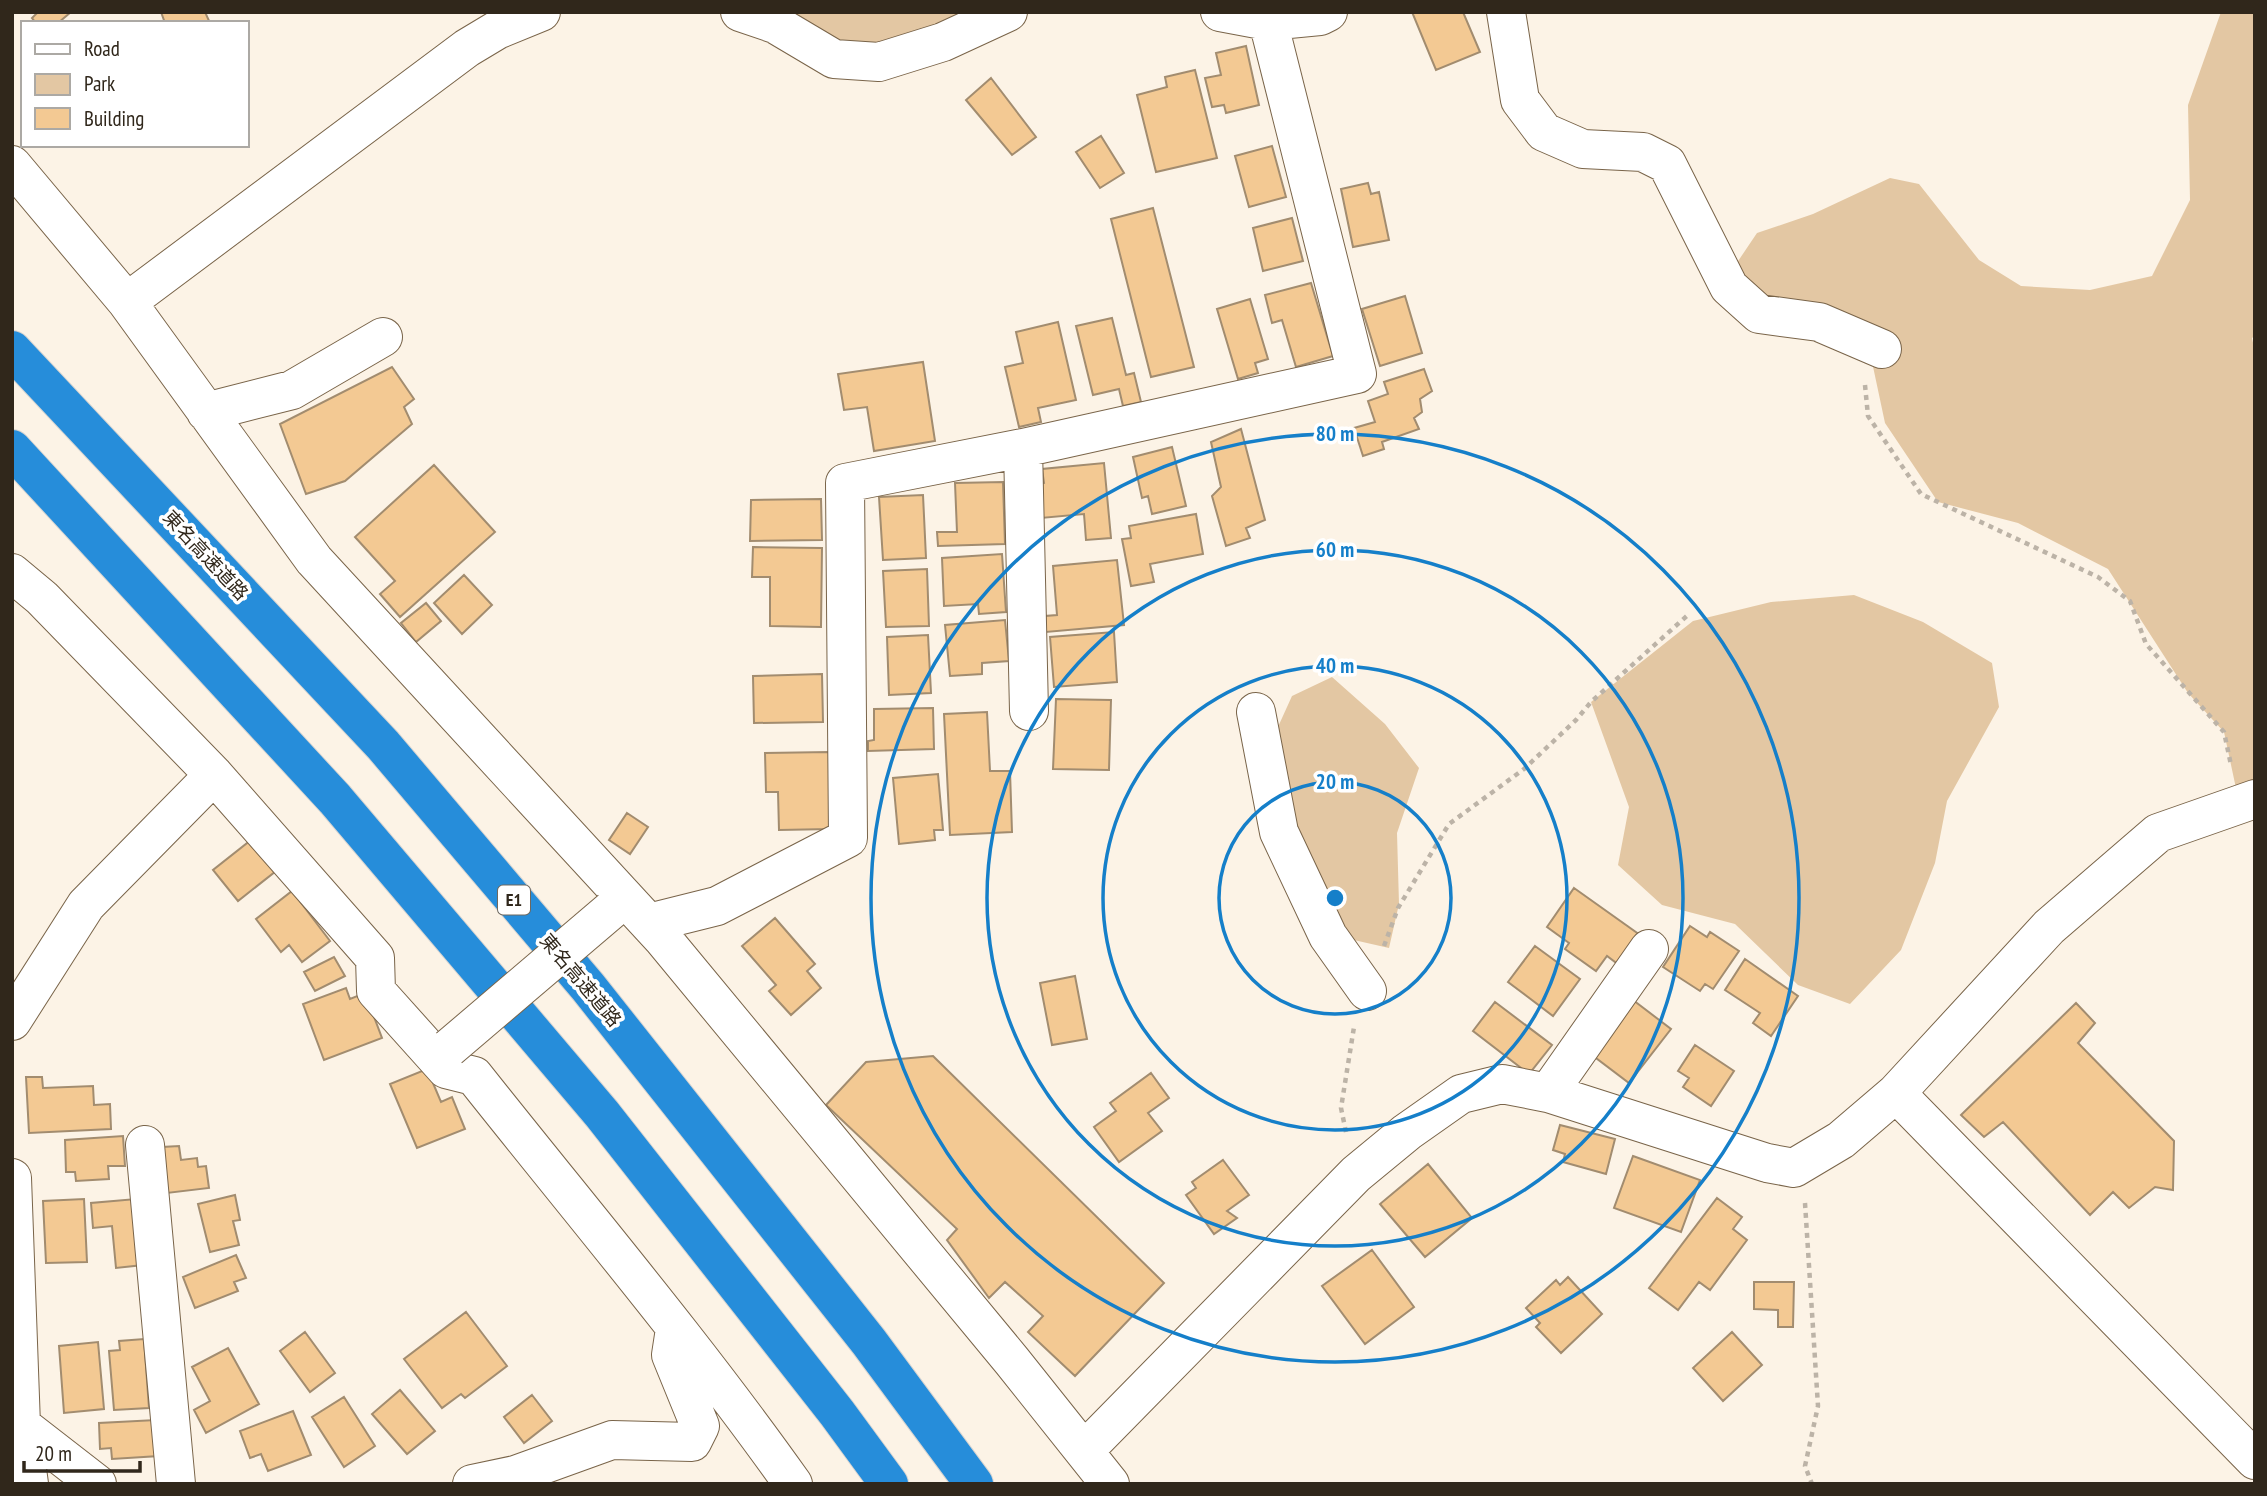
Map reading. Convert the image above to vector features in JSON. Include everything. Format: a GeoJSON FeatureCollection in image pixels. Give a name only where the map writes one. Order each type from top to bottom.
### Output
{"type":"FeatureCollection","features":[{"type":"Feature","properties":{"kind":"highway","name":"東名高速道路"},"geometry":{"type":"LineString","coordinates":[[12,350],[383,745],[579,976],[869,1342],[974,1484]]}},
{"type":"Feature","properties":{"kind":"highway"},"geometry":{"type":"LineString","coordinates":[[12,449],[335,799],[602,1114],[829,1402],[889,1484]]}},
{"type":"Feature","properties":{"kind":"street"},"geometry":{"type":"LineString","coordinates":[[127,302],[467,48],[497,30],[541,12]]}},
{"type":"Feature","properties":{"kind":"street"},"geometry":{"type":"LineString","coordinates":[[740,12],[775,24],[834,59],[879,62],[943,42],[1008,12]]}},
{"type":"Feature","properties":{"kind":"street"},"geometry":{"type":"LineString","coordinates":[[1220,12],[1268,21],[1320,16],[1328,12]]}},
{"type":"Feature","properties":{"kind":"street"},"geometry":{"type":"LineString","coordinates":[[1506,12],[1520,100],[1544,132],[1583,149],[1643,152],[1667,164],[1729,287],[1759,314],[1819,322],[1870,344]]}},
{"type":"Feature","properties":{"kind":"street"},"geometry":{"type":"LineString","coordinates":[[649,923],[717,906],[848,838],[845,483],[1023,448],[1357,374],[1268,21]]}},
{"type":"Feature","properties":{"kind":"street"},"geometry":{"type":"LineString","coordinates":[[12,165],[127,302],[314,560],[649,923],[1012,1361],[1110,1484]]}},
{"type":"Feature","properties":{"kind":"street"},"geometry":{"type":"LineString","coordinates":[[206,412],[292,390],[383,337]]}},
{"type":"Feature","properties":{"kind":"street"},"geometry":{"type":"LineString","coordinates":[[1023,448],[1029,711]]}},
{"type":"Feature","properties":{"kind":"street"},"geometry":{"type":"LineString","coordinates":[[12,573],[42,597],[214,775],[375,958],[376,991],[446,1069],[474,1076],[675,1327],[756,1431],[793,1484]]}},
{"type":"Feature","properties":{"kind":"street"},"geometry":{"type":"LineString","coordinates":[[1256,712],[1279,832],[1328,936],[1367,991]]}},
{"type":"Feature","properties":{"kind":"street"},"geometry":{"type":"LineString","coordinates":[[12,1021],[86,905],[214,775]]}},
{"type":"Feature","properties":{"kind":"street"},"geometry":{"type":"LineString","coordinates":[[1084,1451],[1356,1174],[1407,1132],[1461,1094],[1502,1084],[1548,1093],[1767,1163],[1794,1168],[1841,1140],[1896,1093],[2049,927],[2158,833],[2247,802]]}},
{"type":"Feature","properties":{"kind":"street"},"geometry":{"type":"LineString","coordinates":[[449,1048],[611,911]]}},
{"type":"Feature","properties":{"kind":"street"},"geometry":{"type":"LineString","coordinates":[[1548,1093],[1648,949]]}},
{"type":"Feature","properties":{"kind":"street"},"geometry":{"type":"LineString","coordinates":[[1896,1093],[2255,1460]]}},
{"type":"Feature","properties":{"kind":"street"},"geometry":{"type":"LineString","coordinates":[[145,1145],[176,1484]]}},
{"type":"Feature","properties":{"kind":"street"},"geometry":{"type":"LineString","coordinates":[[12,1178],[22,1425],[29,1484]]}},
{"type":"Feature","properties":{"kind":"street"},"geometry":{"type":"LineString","coordinates":[[472,1484],[515,1475],[612,1440],[692,1442],[700,1426],[671,1355],[675,1327]]}},
{"type":"Feature","properties":{"kind":"street"},"geometry":{"type":"LineString","coordinates":[[22,1425],[97,1484]]}},
{"type":"Feature","properties":{"kind":"path"},"geometry":{"type":"LineString","coordinates":[[1870,344],[1868,416],[1921,494],[2098,577],[2130,601],[2146,645],[2224,732],[2247,802]]}},
{"type":"Feature","properties":{"kind":"path"},"geometry":{"type":"LineString","coordinates":[[1356,1174],[1341,1108],[1353,1028],[1398,908],[1450,824],[1524,769],[1576,720],[1591,702],[1689,614]]}},
{"type":"Feature","properties":{"kind":"path"},"geometry":{"type":"LineString","coordinates":[[1794,1168],[1805,1205],[1818,1406],[1805,1466],[1812,1484]]}},
{"type":"Feature","properties":{"kind":"green space"},"geometry":{"type":"Polygon","coordinates":[[[755,12],[986,12],[879,62],[755,12]]]}},
{"type":"Feature","properties":{"kind":"green space"},"geometry":{"type":"Polygon","coordinates":[[[2221,12],[2255,12],[2255,336],[2252,338],[2255,352],[2255,786],[2237,793],[2224,732],[2188,693],[2108,569],[2018,523],[1938,502],[1885,423],[1868,343],[1726,279],[1757,233],[1813,214],[1890,178],[1919,184],[1979,260],[2021,286],[2090,290],[2152,276],[2190,200],[2188,105],[2221,12]]]}},
{"type":"Feature","properties":{"kind":"green space"},"geometry":{"type":"Polygon","coordinates":[[[1854,595],[1923,622],[1992,663],[1999,707],[1947,801],[1935,863],[1901,950],[1850,1004],[1798,985],[1735,924],[1662,905],[1618,865],[1629,807],[1591,702],[1693,621],[1771,602],[1854,595]]]}},
{"type":"Feature","properties":{"kind":"green space"},"geometry":{"type":"Polygon","coordinates":[[[1332,677],[1385,724],[1419,768],[1397,833],[1399,904],[1389,948],[1345,938],[1283,840],[1267,751],[1292,696],[1332,677]]]}},
{"type":"Feature","properties":{"kind":"building"},"geometry":{"type":"Polygon","coordinates":[[[38,12],[71,12],[60,21],[34,21],[32,18],[38,12]]]}},
{"type":"Feature","properties":{"kind":"building"},"geometry":{"type":"Polygon","coordinates":[[[161,12],[205,12],[209,21],[164,21],[161,12]]]}},
{"type":"Feature","properties":{"kind":"building"},"geometry":{"type":"Polygon","coordinates":[[[1412,12],[1463,12],[1480,52],[1436,70],[1412,12]]]}},
{"type":"Feature","properties":{"kind":"building"},"geometry":{"type":"Polygon","coordinates":[[[1246,46],[1259,105],[1226,113],[1224,105],[1212,107],[1205,78],[1221,75],[1216,53],[1246,46]]]}},
{"type":"Feature","properties":{"kind":"building"},"geometry":{"type":"Polygon","coordinates":[[[1195,70],[1217,158],[1156,172],[1137,95],[1167,87],[1165,77],[1195,70]]]}},
{"type":"Feature","properties":{"kind":"building"},"geometry":{"type":"Polygon","coordinates":[[[991,78],[1036,137],[1012,155],[966,100],[991,78]]]}},
{"type":"Feature","properties":{"kind":"building"},"geometry":{"type":"Polygon","coordinates":[[[1101,136],[1124,173],[1100,188],[1076,152],[1101,136]]]}},
{"type":"Feature","properties":{"kind":"building"},"geometry":{"type":"Polygon","coordinates":[[[1272,146],[1286,197],[1249,207],[1235,156],[1272,146]]]}},
{"type":"Feature","properties":{"kind":"building"},"geometry":{"type":"Polygon","coordinates":[[[1368,183],[1371,194],[1379,192],[1389,240],[1353,247],[1341,189],[1368,183]]]}},
{"type":"Feature","properties":{"kind":"building"},"geometry":{"type":"Polygon","coordinates":[[[1153,208],[1194,367],[1151,377],[1111,219],[1153,208]]]}},
{"type":"Feature","properties":{"kind":"building"},"geometry":{"type":"Polygon","coordinates":[[[1292,218],[1303,261],[1263,271],[1253,228],[1292,218]]]}},
{"type":"Feature","properties":{"kind":"building"},"geometry":{"type":"Polygon","coordinates":[[[1311,283],[1333,356],[1296,367],[1282,320],[1272,323],[1265,295],[1311,283]]]}},
{"type":"Feature","properties":{"kind":"building"},"geometry":{"type":"Polygon","coordinates":[[[1405,296],[1422,353],[1380,366],[1362,309],[1405,296]]]}},
{"type":"Feature","properties":{"kind":"building"},"geometry":{"type":"Polygon","coordinates":[[[1250,299],[1268,359],[1255,363],[1258,373],[1238,379],[1217,309],[1250,299]]]}},
{"type":"Feature","properties":{"kind":"building"},"geometry":{"type":"Polygon","coordinates":[[[1112,318],[1126,375],[1134,373],[1141,402],[1123,406],[1119,389],[1093,395],[1076,326],[1112,318]]]}},
{"type":"Feature","properties":{"kind":"building"},"geometry":{"type":"Polygon","coordinates":[[[1058,322],[1076,400],[1038,408],[1041,422],[1019,427],[1005,367],[1023,363],[1016,332],[1058,322]]]}},
{"type":"Feature","properties":{"kind":"building"},"geometry":{"type":"Polygon","coordinates":[[[923,362],[935,441],[874,451],[867,407],[844,410],[838,374],[923,362]]]}},
{"type":"Feature","properties":{"kind":"building"},"geometry":{"type":"Polygon","coordinates":[[[392,367],[414,399],[404,407],[412,424],[345,481],[306,494],[280,424],[392,367]]]}},
{"type":"Feature","properties":{"kind":"building"},"geometry":{"type":"Polygon","coordinates":[[[1424,369],[1432,391],[1420,399],[1422,412],[1414,418],[1419,429],[1382,442],[1384,449],[1363,456],[1354,428],[1375,422],[1368,401],[1388,394],[1384,382],[1424,369]]]}},
{"type":"Feature","properties":{"kind":"building"},"geometry":{"type":"Polygon","coordinates":[[[1241,429],[1265,520],[1246,528],[1250,538],[1226,546],[1212,496],[1221,487],[1211,442],[1241,429]]]}},
{"type":"Feature","properties":{"kind":"building"},"geometry":{"type":"Polygon","coordinates":[[[1172,447],[1186,506],[1152,514],[1148,496],[1142,498],[1133,457],[1172,447]]]}},
{"type":"Feature","properties":{"kind":"building"},"geometry":{"type":"Polygon","coordinates":[[[1104,463],[1111,538],[1086,540],[1084,514],[1041,518],[1038,484],[1044,483],[1042,469],[1104,463]]]}},
{"type":"Feature","properties":{"kind":"building"},"geometry":{"type":"Polygon","coordinates":[[[434,465],[495,532],[400,617],[380,594],[395,581],[355,537],[434,465]]]}},
{"type":"Feature","properties":{"kind":"building"},"geometry":{"type":"Polygon","coordinates":[[[1003,482],[1005,544],[938,546],[937,532],[957,532],[955,483],[1003,482]]]}},
{"type":"Feature","properties":{"kind":"building"},"geometry":{"type":"Polygon","coordinates":[[[923,495],[926,558],[883,560],[879,497],[923,495]]]}},
{"type":"Feature","properties":{"kind":"building"},"geometry":{"type":"Polygon","coordinates":[[[821,499],[822,540],[750,541],[751,500],[821,499]]]}},
{"type":"Feature","properties":{"kind":"building"},"geometry":{"type":"Polygon","coordinates":[[[1196,514],[1203,554],[1150,564],[1154,582],[1131,586],[1122,539],[1131,538],[1129,526],[1196,514]]]}},
{"type":"Feature","properties":{"kind":"building"},"geometry":{"type":"Polygon","coordinates":[[[753,547],[822,548],[821,627],[770,626],[770,577],[752,577],[753,547]]]}},
{"type":"Feature","properties":{"kind":"building"},"geometry":{"type":"Polygon","coordinates":[[[1002,554],[1006,612],[979,614],[978,604],[944,606],[942,558],[1002,554]]]}},
{"type":"Feature","properties":{"kind":"building"},"geometry":{"type":"Polygon","coordinates":[[[1117,560],[1124,625],[1046,632],[1045,616],[1057,615],[1053,566],[1117,560]]]}},
{"type":"Feature","properties":{"kind":"building"},"geometry":{"type":"Polygon","coordinates":[[[927,569],[929,626],[886,627],[883,571],[927,569]]]}},
{"type":"Feature","properties":{"kind":"building"},"geometry":{"type":"Polygon","coordinates":[[[464,575],[492,605],[462,634],[434,603],[464,575]]]}},
{"type":"Feature","properties":{"kind":"building"},"geometry":{"type":"Polygon","coordinates":[[[426,603],[441,621],[416,642],[401,623],[426,603]]]}},
{"type":"Feature","properties":{"kind":"building"},"geometry":{"type":"Polygon","coordinates":[[[1005,620],[1009,661],[982,663],[982,674],[950,676],[945,625],[1005,620]]]}},
{"type":"Feature","properties":{"kind":"building"},"geometry":{"type":"Polygon","coordinates":[[[1114,632],[1117,682],[1054,687],[1050,637],[1114,632]]]}},
{"type":"Feature","properties":{"kind":"building"},"geometry":{"type":"Polygon","coordinates":[[[928,635],[931,693],[889,695],[887,637],[928,635]]]}},
{"type":"Feature","properties":{"kind":"building"},"geometry":{"type":"Polygon","coordinates":[[[822,674],[823,722],[754,723],[753,676],[822,674]]]}},
{"type":"Feature","properties":{"kind":"building"},"geometry":{"type":"Polygon","coordinates":[[[1056,699],[1111,700],[1109,770],[1053,769],[1056,699]]]}},
{"type":"Feature","properties":{"kind":"building"},"geometry":{"type":"Polygon","coordinates":[[[933,708],[934,749],[868,751],[868,741],[874,740],[874,709],[933,708]]]}},
{"type":"Feature","properties":{"kind":"building"},"geometry":{"type":"Polygon","coordinates":[[[987,712],[990,771],[1010,771],[1012,832],[950,835],[944,714],[987,712]]]}},
{"type":"Feature","properties":{"kind":"building"},"geometry":{"type":"Polygon","coordinates":[[[829,752],[831,829],[779,830],[778,792],[766,792],[765,753],[829,752]]]}},
{"type":"Feature","properties":{"kind":"building"},"geometry":{"type":"Polygon","coordinates":[[[938,774],[943,830],[934,830],[935,840],[899,844],[893,778],[938,774]]]}},
{"type":"Feature","properties":{"kind":"building"},"geometry":{"type":"Polygon","coordinates":[[[627,813],[648,827],[630,854],[609,840],[627,813]]]}},
{"type":"Feature","properties":{"kind":"building"},"geometry":{"type":"Polygon","coordinates":[[[251,840],[276,871],[238,901],[213,870],[251,840]]]}},
{"type":"Feature","properties":{"kind":"building"},"geometry":{"type":"Polygon","coordinates":[[[1574,888],[1640,935],[1619,965],[1607,956],[1596,971],[1565,949],[1569,943],[1547,927],[1574,888]]]}},
{"type":"Feature","properties":{"kind":"building"},"geometry":{"type":"Polygon","coordinates":[[[292,891],[330,941],[302,962],[289,945],[281,952],[256,919],[292,891]]]}},
{"type":"Feature","properties":{"kind":"building"},"geometry":{"type":"Polygon","coordinates":[[[775,918],[815,964],[807,971],[821,988],[791,1015],[769,991],[776,985],[742,946],[775,918]]]}},
{"type":"Feature","properties":{"kind":"building"},"geometry":{"type":"Polygon","coordinates":[[[1690,926],[1707,937],[1710,932],[1739,951],[1713,989],[1705,984],[1700,991],[1663,967],[1690,926]]]}},
{"type":"Feature","properties":{"kind":"building"},"geometry":{"type":"Polygon","coordinates":[[[1535,946],[1580,979],[1553,1016],[1508,982],[1535,946]]]}},
{"type":"Feature","properties":{"kind":"building"},"geometry":{"type":"Polygon","coordinates":[[[334,957],[345,976],[315,991],[304,972],[334,957]]]}},
{"type":"Feature","properties":{"kind":"building"},"geometry":{"type":"Polygon","coordinates":[[[1745,959],[1798,996],[1771,1036],[1753,1023],[1760,1013],[1725,990],[1745,959]]]}},
{"type":"Feature","properties":{"kind":"building"},"geometry":{"type":"Polygon","coordinates":[[[1075,976],[1087,1039],[1052,1045],[1040,983],[1075,976]]]}},
{"type":"Feature","properties":{"kind":"building"},"geometry":{"type":"Polygon","coordinates":[[[346,988],[350,999],[365,993],[382,1038],[324,1060],[303,1004],[346,988]]]}},
{"type":"Feature","properties":{"kind":"building"},"geometry":{"type":"Polygon","coordinates":[[[1633,1000],[1671,1029],[1629,1083],[1592,1055],[1633,1000]]]}},
{"type":"Feature","properties":{"kind":"building"},"geometry":{"type":"Polygon","coordinates":[[[1495,1002],[1552,1045],[1529,1074],[1473,1031],[1495,1002]]]}},
{"type":"Feature","properties":{"kind":"building"},"geometry":{"type":"Polygon","coordinates":[[[2076,1003],[2095,1023],[2078,1043],[2174,1141],[2173,1190],[2155,1187],[2129,1208],[2113,1192],[2090,1215],[2003,1122],[1984,1137],[1961,1115],[2076,1003]]]}},
{"type":"Feature","properties":{"kind":"building"},"geometry":{"type":"Polygon","coordinates":[[[1695,1045],[1734,1071],[1711,1106],[1683,1087],[1689,1078],[1678,1071],[1695,1045]]]}},
{"type":"Feature","properties":{"kind":"building"},"geometry":{"type":"Polygon","coordinates":[[[933,1056],[1164,1283],[1075,1376],[1028,1332],[1043,1316],[1005,1282],[989,1298],[947,1240],[957,1229],[826,1105],[866,1062],[933,1056]]]}},
{"type":"Feature","properties":{"kind":"building"},"geometry":{"type":"Polygon","coordinates":[[[427,1069],[441,1102],[452,1097],[465,1129],[417,1148],[390,1084],[427,1069]]]}},
{"type":"Feature","properties":{"kind":"building"},"geometry":{"type":"Polygon","coordinates":[[[1151,1073],[1169,1098],[1148,1113],[1162,1131],[1119,1162],[1094,1127],[1116,1111],[1110,1103],[1151,1073]]]}},
{"type":"Feature","properties":{"kind":"building"},"geometry":{"type":"Polygon","coordinates":[[[26,1077],[42,1077],[43,1088],[93,1086],[94,1105],[110,1104],[111,1129],[29,1133],[26,1077]]]}},
{"type":"Feature","properties":{"kind":"building"},"geometry":{"type":"Polygon","coordinates":[[[1560,1125],[1615,1139],[1606,1174],[1563,1162],[1565,1154],[1553,1150],[1560,1125]]]}},
{"type":"Feature","properties":{"kind":"building"},"geometry":{"type":"Polygon","coordinates":[[[123,1136],[125,1166],[108,1166],[109,1179],[76,1181],[75,1172],[66,1172],[65,1140],[123,1136]]]}},
{"type":"Feature","properties":{"kind":"building"},"geometry":{"type":"Polygon","coordinates":[[[179,1146],[181,1160],[197,1158],[198,1167],[206,1166],[209,1188],[167,1193],[162,1147],[179,1146]]]}},
{"type":"Feature","properties":{"kind":"building"},"geometry":{"type":"Polygon","coordinates":[[[1633,1156],[1700,1180],[1681,1232],[1614,1208],[1633,1156]]]}},
{"type":"Feature","properties":{"kind":"building"},"geometry":{"type":"Polygon","coordinates":[[[1223,1160],[1249,1195],[1227,1211],[1237,1218],[1214,1234],[1186,1195],[1196,1188],[1192,1182],[1223,1160]]]}},
{"type":"Feature","properties":{"kind":"building"},"geometry":{"type":"Polygon","coordinates":[[[1428,1164],[1472,1218],[1425,1257],[1380,1204],[1428,1164]]]}},
{"type":"Feature","properties":{"kind":"building"},"geometry":{"type":"Polygon","coordinates":[[[235,1195],[240,1220],[233,1221],[239,1245],[210,1252],[198,1204],[235,1195]]]}},
{"type":"Feature","properties":{"kind":"building"},"geometry":{"type":"Polygon","coordinates":[[[1717,1198],[1742,1217],[1733,1229],[1747,1240],[1710,1290],[1699,1282],[1678,1310],[1649,1288],[1717,1198]]]}},
{"type":"Feature","properties":{"kind":"building"},"geometry":{"type":"Polygon","coordinates":[[[84,1199],[87,1262],[46,1263],[43,1201],[84,1199]]]}},
{"type":"Feature","properties":{"kind":"building"},"geometry":{"type":"Polygon","coordinates":[[[136,1199],[143,1265],[116,1268],[112,1226],[93,1228],[91,1203],[136,1199]]]}},
{"type":"Feature","properties":{"kind":"building"},"geometry":{"type":"Polygon","coordinates":[[[1372,1250],[1414,1307],[1365,1344],[1322,1286],[1372,1250]]]}},
{"type":"Feature","properties":{"kind":"building"},"geometry":{"type":"Polygon","coordinates":[[[236,1255],[246,1278],[234,1282],[238,1291],[195,1308],[183,1277],[236,1255]]]}},
{"type":"Feature","properties":{"kind":"building"},"geometry":{"type":"Polygon","coordinates":[[[1568,1277],[1602,1314],[1561,1353],[1536,1327],[1540,1323],[1526,1308],[1556,1280],[1560,1285],[1568,1277]]]}},
{"type":"Feature","properties":{"kind":"building"},"geometry":{"type":"Polygon","coordinates":[[[1754,1282],[1794,1282],[1793,1327],[1778,1327],[1778,1310],[1754,1309],[1754,1282]]]}},
{"type":"Feature","properties":{"kind":"building"},"geometry":{"type":"Polygon","coordinates":[[[466,1312],[507,1366],[465,1398],[461,1394],[442,1408],[404,1359],[466,1312]]]}},
{"type":"Feature","properties":{"kind":"building"},"geometry":{"type":"Polygon","coordinates":[[[305,1332],[335,1373],[310,1392],[280,1351],[305,1332]]]}},
{"type":"Feature","properties":{"kind":"building"},"geometry":{"type":"Polygon","coordinates":[[[1732,1332],[1762,1365],[1723,1401],[1693,1368],[1732,1332]]]}},
{"type":"Feature","properties":{"kind":"building"},"geometry":{"type":"Polygon","coordinates":[[[144,1339],[149,1408],[114,1410],[109,1351],[120,1350],[119,1341],[144,1339]]]}},
{"type":"Feature","properties":{"kind":"building"},"geometry":{"type":"Polygon","coordinates":[[[98,1342],[104,1409],[64,1413],[59,1346],[98,1342]]]}},
{"type":"Feature","properties":{"kind":"building"},"geometry":{"type":"Polygon","coordinates":[[[228,1348],[259,1404],[206,1433],[194,1410],[210,1401],[192,1367],[228,1348]]]}},
{"type":"Feature","properties":{"kind":"building"},"geometry":{"type":"Polygon","coordinates":[[[400,1390],[435,1431],[407,1454],[372,1414],[400,1390]]]}},
{"type":"Feature","properties":{"kind":"building"},"geometry":{"type":"Polygon","coordinates":[[[532,1395],[552,1421],[524,1443],[504,1417],[532,1395]]]}},
{"type":"Feature","properties":{"kind":"building"},"geometry":{"type":"Polygon","coordinates":[[[344,1397],[375,1446],[344,1467],[312,1417],[344,1397]]]}},
{"type":"Feature","properties":{"kind":"building"},"geometry":{"type":"Polygon","coordinates":[[[293,1411],[311,1455],[268,1471],[261,1454],[250,1458],[240,1431],[293,1411]]]}},
{"type":"Feature","properties":{"kind":"building"},"geometry":{"type":"Polygon","coordinates":[[[156,1420],[159,1456],[112,1459],[111,1448],[100,1449],[99,1423],[156,1420]]]}}]}
